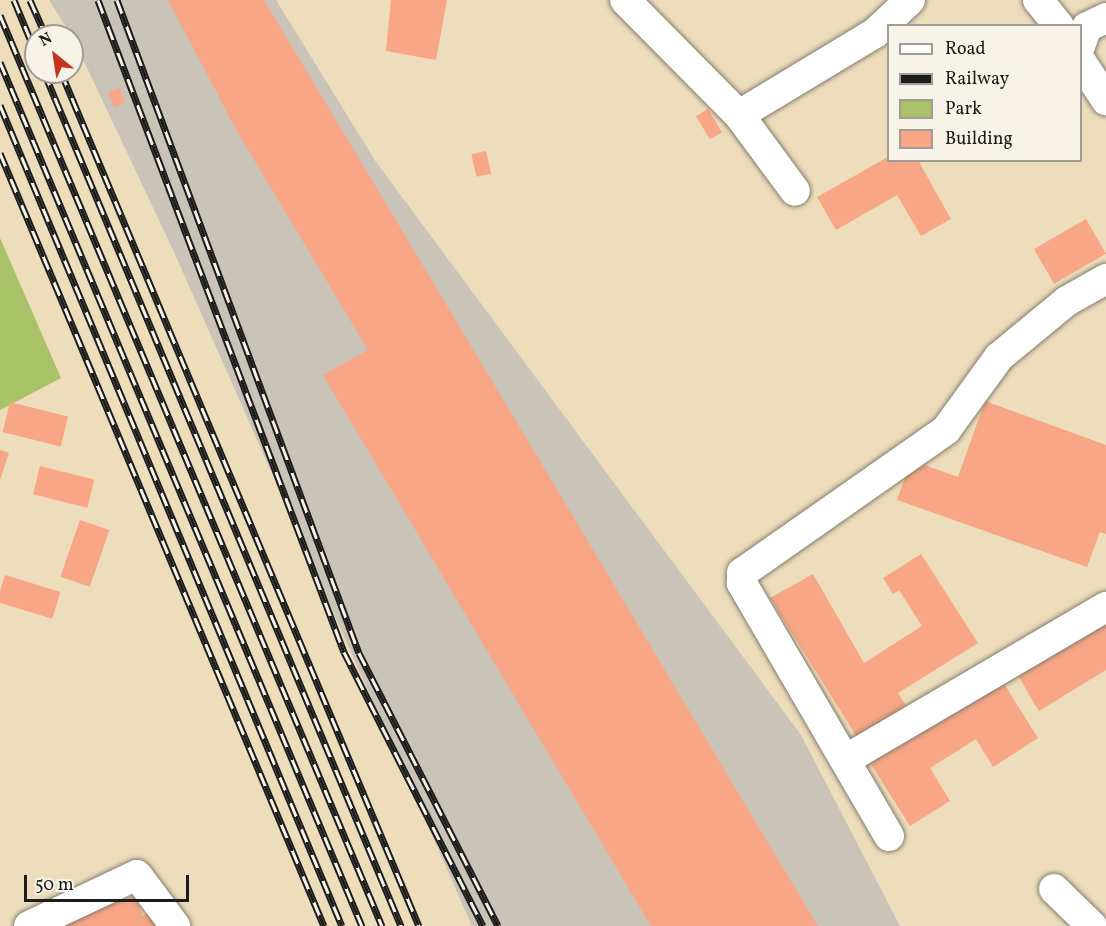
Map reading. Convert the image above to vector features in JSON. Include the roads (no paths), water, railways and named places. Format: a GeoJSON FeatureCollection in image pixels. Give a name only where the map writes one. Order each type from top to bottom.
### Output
{"type":"FeatureCollection","features":[{"type":"Feature","properties":{"kind":"street"},"geometry":{"type":"LineString","coordinates":[[625,0],[739,115],[795,191]]}},
{"type":"Feature","properties":{"kind":"street"},"geometry":{"type":"LineString","coordinates":[[739,115],[875,33],[910,0]]}},
{"type":"Feature","properties":{"kind":"street"},"geometry":{"type":"LineString","coordinates":[[1038,0],[1057,24]]}},
{"type":"Feature","properties":{"kind":"street"},"geometry":{"type":"LineString","coordinates":[[1082,41],[1087,27],[1106,18]]}},
{"type":"Feature","properties":{"kind":"street"},"geometry":{"type":"LineString","coordinates":[[1082,63],[1106,100]]}},
{"type":"Feature","properties":{"kind":"street"},"geometry":{"type":"LineString","coordinates":[[889,836],[742,583],[742,573],[946,430],[999,357],[1067,301],[1106,279]]}},
{"type":"Feature","properties":{"kind":"street"},"geometry":{"type":"LineString","coordinates":[[845,759],[1106,607]]}},
{"type":"Feature","properties":{"kind":"street"},"geometry":{"type":"LineString","coordinates":[[29,926],[137,875],[175,926]]}},
{"type":"Feature","properties":{"kind":"street"},"geometry":{"type":"LineString","coordinates":[[1054,889],[1092,926]]}},
{"type":"Feature","properties":{"kind":"railway"},"geometry":{"type":"LineString","coordinates":[[14,0],[24,24]]}},
{"type":"Feature","properties":{"kind":"railway"},"geometry":{"type":"LineString","coordinates":[[30,0],[41,24]]}},
{"type":"Feature","properties":{"kind":"railway"},"geometry":{"type":"LineString","coordinates":[[98,0],[344,652],[483,926]]}},
{"type":"Feature","properties":{"kind":"railway"},"geometry":{"type":"LineString","coordinates":[[117,0],[359,653],[498,926]]}},
{"type":"Feature","properties":{"kind":"railway"},"geometry":{"type":"LineString","coordinates":[[0,15],[382,926]]}},
{"type":"Feature","properties":{"kind":"railway"},"geometry":{"type":"LineString","coordinates":[[0,62],[362,926]]}},
{"type":"Feature","properties":{"kind":"railway"},"geometry":{"type":"LineString","coordinates":[[49,84],[401,926]]}},
{"type":"Feature","properties":{"kind":"railway"},"geometry":{"type":"LineString","coordinates":[[66,84],[419,926]]}},
{"type":"Feature","properties":{"kind":"railway"},"geometry":{"type":"LineString","coordinates":[[0,105],[342,926]]}},
{"type":"Feature","properties":{"kind":"railway"},"geometry":{"type":"LineString","coordinates":[[0,153],[324,926]]}}]}
